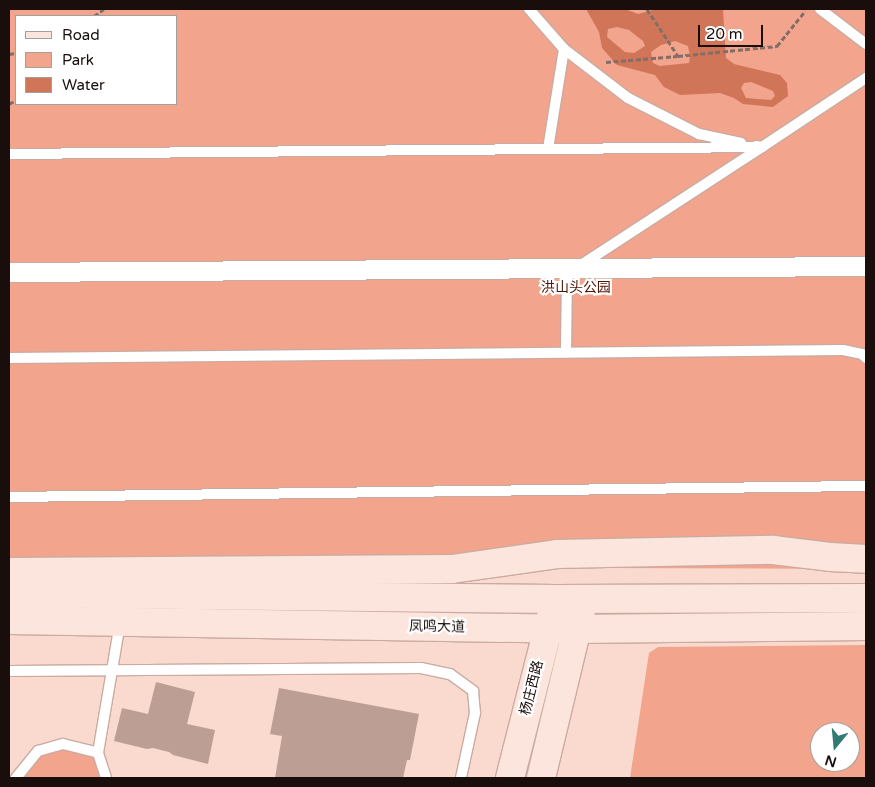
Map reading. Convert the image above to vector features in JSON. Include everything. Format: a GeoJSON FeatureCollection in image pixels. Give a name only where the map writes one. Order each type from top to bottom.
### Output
{"type":"FeatureCollection","features":[{"type":"Feature","properties":{"kind":"main road"},"geometry":{"type":"LineString","coordinates":[[9,572],[452,569],[557,554],[763,550],[866,559]]}},
{"type":"Feature","properties":{"kind":"main road","name":"凤鸣大道"},"geometry":{"type":"LineString","coordinates":[[9,593],[556,599],[866,598]]}},
{"type":"Feature","properties":{"kind":"main road","name":"杨庄西路"},"geometry":{"type":"LineString","coordinates":[[510,778],[546,629],[556,599]]}},
{"type":"Feature","properties":{"kind":"main road","name":"杨庄西路"},"geometry":{"type":"LineString","coordinates":[[541,778],[584,599]]}},
{"type":"Feature","properties":{"kind":"main road","name":"凤鸣大道"},"geometry":{"type":"LineString","coordinates":[[9,620],[546,629],[866,626]]}},
{"type":"Feature","properties":{"kind":"street"},"geometry":{"type":"LineString","coordinates":[[9,272],[866,266]]}},
{"type":"Feature","properties":{"kind":"lane"},"geometry":{"type":"LineString","coordinates":[[529,9],[564,49],[628,98],[699,134],[762,147]]}},
{"type":"Feature","properties":{"kind":"lane"},"geometry":{"type":"LineString","coordinates":[[820,9],[866,44]]}},
{"type":"Feature","properties":{"kind":"lane"},"geometry":{"type":"LineString","coordinates":[[548,149],[564,49]]}},
{"type":"Feature","properties":{"kind":"lane"},"geometry":{"type":"LineString","coordinates":[[566,352],[572,268],[762,147],[866,78]]}},
{"type":"Feature","properties":{"kind":"lane"},"geometry":{"type":"LineString","coordinates":[[9,154],[762,147]]}},
{"type":"Feature","properties":{"kind":"lane"},"geometry":{"type":"LineString","coordinates":[[9,358],[843,350],[862,354],[866,358]]}},
{"type":"Feature","properties":{"kind":"lane"},"geometry":{"type":"LineString","coordinates":[[9,498],[866,486]]}},
{"type":"Feature","properties":{"kind":"lane"},"geometry":{"type":"LineString","coordinates":[[106,778],[98,753],[120,622]]}},
{"type":"Feature","properties":{"kind":"lane"},"geometry":{"type":"LineString","coordinates":[[9,670],[421,668],[450,674],[473,691],[475,713],[461,778]]}},
{"type":"Feature","properties":{"kind":"lane"},"geometry":{"type":"LineString","coordinates":[[16,778],[38,750],[63,744],[98,753]]}},
{"type":"Feature","properties":{"kind":"path"},"geometry":{"type":"LineString","coordinates":[[647,9],[678,56]]}},
{"type":"Feature","properties":{"kind":"path"},"geometry":{"type":"LineString","coordinates":[[583,64],[777,46],[807,9]]}},
{"type":"Feature","properties":{"kind":"green space","name":"洪山头公园"},"geometry":{"type":"Polygon","coordinates":[[[9,9],[866,9],[866,569],[609,568],[9,558],[9,9]]]}},
{"type":"Feature","properties":{"kind":"green space"},"geometry":{"type":"Polygon","coordinates":[[[866,645],[866,778],[630,778],[649,653],[658,647],[866,645]]]}},
{"type":"Feature","properties":{"kind":"green space"},"geometry":{"type":"Polygon","coordinates":[[[63,744],[98,753],[106,778],[16,778],[38,751],[63,744]]]}},
{"type":"Feature","properties":{"kind":"water"},"geometry":{"type":"Polygon","coordinates":[[[586,9],[625,9],[638,14],[657,9],[723,9],[726,58],[734,64],[780,75],[787,83],[788,96],[773,107],[743,104],[734,98],[720,93],[680,95],[664,87],[655,75],[617,65],[602,48],[599,32],[586,9]],[[617,27],[608,29],[607,37],[625,52],[634,53],[645,46],[643,41],[629,30],[617,27]],[[675,41],[661,45],[651,52],[653,63],[660,66],[689,63],[688,46],[675,41]],[[751,82],[744,83],[741,88],[746,98],[771,100],[775,96],[773,91],[751,82]]]}},
{"type":"Feature","properties":{"kind":"building"},"geometry":{"type":"Polygon","coordinates":[[[156,682],[195,692],[187,724],[215,730],[208,764],[153,748],[147,749],[114,741],[122,708],[148,714],[156,682]]]}},
{"type":"Feature","properties":{"kind":"building"},"geometry":{"type":"Polygon","coordinates":[[[279,688],[419,714],[410,760],[407,760],[403,778],[275,778],[282,736],[270,734],[279,688]]]}}]}
